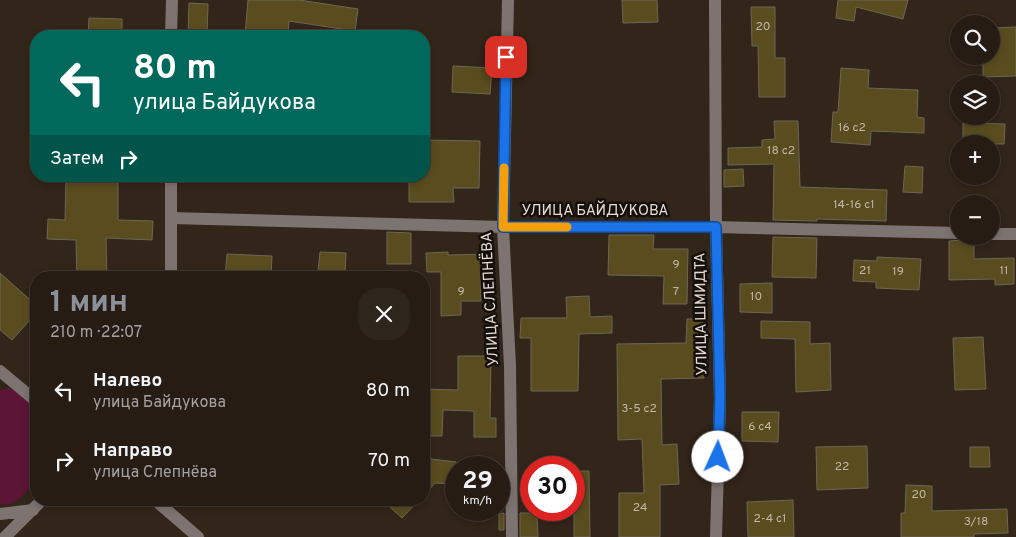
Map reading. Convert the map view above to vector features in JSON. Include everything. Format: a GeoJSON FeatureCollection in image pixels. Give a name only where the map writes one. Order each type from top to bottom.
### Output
{"type":"FeatureCollection","features":[{"type":"Feature","properties":{"kind":"street"},"geometry":{"type":"LineString","coordinates":[[171,30],[172,0]]}},
{"type":"Feature","properties":{"kind":"street","name":"УЛИЦА СЛЕПНЁВА"},"geometry":{"type":"LineString","coordinates":[[508,0],[503,227],[510,366],[512,537]]}},
{"type":"Feature","properties":{"kind":"street","name":"УЛИЦА ШМИДТА"},"geometry":{"type":"LineString","coordinates":[[716,0],[716,227],[720,398],[716,537]]}},
{"type":"Feature","properties":{"kind":"street"},"geometry":{"type":"LineString","coordinates":[[171,182],[171,271]]}},
{"type":"Feature","properties":{"kind":"street","name":"УЛИЦА БАЙДУКОВА"},"geometry":{"type":"LineString","coordinates":[[171,218],[503,227],[716,227],[950,233]]}},
{"type":"Feature","properties":{"kind":"street"},"geometry":{"type":"LineString","coordinates":[[1000,234],[1016,234]]}},
{"type":"Feature","properties":{"kind":"street"},"geometry":{"type":"LineString","coordinates":[[0,371],[30,396]]}},
{"type":"Feature","properties":{"kind":"street"},"geometry":{"type":"LineString","coordinates":[[5,537],[36,506]]}},
{"type":"Feature","properties":{"kind":"street"},"geometry":{"type":"LineString","coordinates":[[164,506],[198,537]]}},
{"type":"Feature","properties":{"kind":"street"},"geometry":{"type":"LineString","coordinates":[[0,514],[32,510]]}},
{"type":"Feature","properties":{"kind":"shaded area"},"geometry":{"type":"Polygon","coordinates":[[[9,388],[30,399],[30,487],[19,499],[8,505],[0,504],[0,390],[9,388]]]}},
{"type":"Feature","properties":{"kind":"building"},"geometry":{"type":"Polygon","coordinates":[[[248,0],[299,0],[358,9],[355,30],[289,21],[288,30],[245,30],[248,0]]]}},
{"type":"Feature","properties":{"kind":"building"},"geometry":{"type":"Polygon","coordinates":[[[622,0],[657,0],[658,22],[623,23],[622,0]]]}},
{"type":"Feature","properties":{"kind":"building"},"geometry":{"type":"Polygon","coordinates":[[[838,0],[908,0],[903,19],[856,7],[854,21],[836,18],[838,0]]]}},
{"type":"Feature","properties":{"kind":"building"},"geometry":{"type":"Polygon","coordinates":[[[189,3],[208,4],[207,30],[188,30],[189,3]]]}},
{"type":"Feature","properties":{"kind":"building"},"geometry":{"type":"Polygon","coordinates":[[[751,7],[775,7],[775,58],[785,58],[785,97],[759,97],[758,46],[752,46],[751,7]]]}},
{"type":"Feature","properties":{"kind":"building"},"geometry":{"type":"Polygon","coordinates":[[[89,18],[122,19],[122,30],[88,30],[89,18]]]}},
{"type":"Feature","properties":{"kind":"building"},"geometry":{"type":"Polygon","coordinates":[[[1016,27],[1016,76],[983,75],[983,65],[1000,65],[1000,28],[1016,27]]]}},
{"type":"Feature","properties":{"kind":"building"},"geometry":{"type":"Polygon","coordinates":[[[453,66],[492,68],[490,94],[452,92],[453,66]]]}},
{"type":"Feature","properties":{"kind":"building"},"geometry":{"type":"Polygon","coordinates":[[[841,68],[869,70],[868,88],[918,90],[917,117],[924,118],[924,133],[871,131],[870,145],[831,142],[833,112],[838,112],[841,68]]]}},
{"type":"Feature","properties":{"kind":"building"},"geometry":{"type":"Polygon","coordinates":[[[774,121],[798,121],[800,187],[887,190],[886,221],[773,220],[774,164],[728,165],[728,148],[762,147],[762,140],[775,139],[774,121]]]}},
{"type":"Feature","properties":{"kind":"building"},"geometry":{"type":"Polygon","coordinates":[[[1005,124],[1004,144],[1000,144],[1000,135],[963,135],[963,125],[1005,124]]]}},
{"type":"Feature","properties":{"kind":"building"},"geometry":{"type":"Polygon","coordinates":[[[430,140],[480,141],[479,188],[453,188],[454,202],[409,202],[409,182],[430,182],[430,140]]]}},
{"type":"Feature","properties":{"kind":"building"},"geometry":{"type":"Polygon","coordinates":[[[905,166],[923,167],[922,193],[903,192],[905,166]]]}},
{"type":"Feature","properties":{"kind":"building"},"geometry":{"type":"Polygon","coordinates":[[[743,169],[744,186],[724,187],[724,170],[743,169]]]}},
{"type":"Feature","properties":{"kind":"building"},"geometry":{"type":"Polygon","coordinates":[[[66,182],[118,182],[118,220],[153,221],[152,240],[106,238],[107,271],[77,271],[76,240],[47,239],[48,219],[65,220],[66,182]]]}},
{"type":"Feature","properties":{"kind":"building"},"geometry":{"type":"Polygon","coordinates":[[[387,232],[411,233],[411,264],[387,264],[387,232]]]}},
{"type":"Feature","properties":{"kind":"building"},"geometry":{"type":"Polygon","coordinates":[[[609,235],[654,235],[653,249],[688,249],[687,304],[663,304],[664,276],[608,275],[609,235]]]}},
{"type":"Feature","properties":{"kind":"building"},"geometry":{"type":"Polygon","coordinates":[[[773,237],[817,238],[816,278],[772,277],[773,237]]]}},
{"type":"Feature","properties":{"kind":"building"},"geometry":{"type":"Polygon","coordinates":[[[949,241],[950,245],[974,245],[974,259],[1014,258],[1014,284],[995,285],[995,279],[949,280],[949,241]]]}},
{"type":"Feature","properties":{"kind":"building"},"geometry":{"type":"Polygon","coordinates":[[[320,252],[346,253],[345,271],[318,271],[320,252]]]}},
{"type":"Feature","properties":{"kind":"building"},"geometry":{"type":"Polygon","coordinates":[[[448,252],[448,255],[493,254],[493,270],[481,271],[481,301],[461,301],[461,315],[441,316],[441,272],[427,271],[426,253],[448,252]]]}},
{"type":"Feature","properties":{"kind":"building"},"geometry":{"type":"Polygon","coordinates":[[[227,254],[272,256],[271,271],[226,271],[227,254]]]}},
{"type":"Feature","properties":{"kind":"building"},"geometry":{"type":"Polygon","coordinates":[[[877,257],[921,259],[919,290],[876,288],[876,282],[853,281],[854,260],[877,261],[877,257]]]}},
{"type":"Feature","properties":{"kind":"building"},"geometry":{"type":"Polygon","coordinates":[[[0,273],[30,300],[30,320],[12,340],[0,330],[0,273]]]}},
{"type":"Feature","properties":{"kind":"building"},"geometry":{"type":"Polygon","coordinates":[[[772,283],[772,313],[740,312],[740,284],[772,283]]]}},
{"type":"Feature","properties":{"kind":"building"},"geometry":{"type":"Polygon","coordinates":[[[589,296],[590,317],[612,316],[612,333],[579,334],[578,391],[531,391],[531,338],[520,338],[521,318],[567,318],[566,297],[589,296]]]}},
{"type":"Feature","properties":{"kind":"building"},"geometry":{"type":"Polygon","coordinates":[[[687,319],[703,319],[704,378],[661,379],[662,445],[677,444],[679,484],[660,485],[660,537],[619,537],[619,493],[644,493],[642,439],[618,440],[617,344],[686,343],[687,319]]]}},
{"type":"Feature","properties":{"kind":"building"},"geometry":{"type":"Polygon","coordinates":[[[761,321],[810,322],[810,344],[830,343],[831,390],[796,392],[795,339],[761,338],[761,321]]]}},
{"type":"Feature","properties":{"kind":"building"},"geometry":{"type":"Polygon","coordinates":[[[983,337],[986,389],[955,390],[953,338],[983,337]]]}},
{"type":"Feature","properties":{"kind":"building"},"geometry":{"type":"Polygon","coordinates":[[[458,356],[491,356],[490,418],[496,418],[496,437],[474,437],[474,411],[443,410],[442,436],[430,436],[430,389],[458,390],[458,356]]]}},
{"type":"Feature","properties":{"kind":"building"},"geometry":{"type":"Polygon","coordinates":[[[742,412],[779,412],[778,442],[742,441],[742,412]]]}},
{"type":"Feature","properties":{"kind":"building"},"geometry":{"type":"Polygon","coordinates":[[[867,446],[868,488],[817,490],[816,447],[867,446]]]}},
{"type":"Feature","properties":{"kind":"building"},"geometry":{"type":"Polygon","coordinates":[[[970,447],[989,447],[990,467],[970,467],[970,447]]]}},
{"type":"Feature","properties":{"kind":"building"},"geometry":{"type":"Polygon","coordinates":[[[430,459],[445,461],[445,484],[435,483],[430,488],[430,459]]]}},
{"type":"Feature","properties":{"kind":"building"},"geometry":{"type":"Polygon","coordinates":[[[585,471],[589,471],[590,537],[574,537],[574,521],[585,521],[585,471]]]}},
{"type":"Feature","properties":{"kind":"building"},"geometry":{"type":"Polygon","coordinates":[[[906,485],[932,486],[932,511],[1007,509],[1008,533],[974,534],[974,537],[901,537],[901,513],[905,513],[906,485]]]}},
{"type":"Feature","properties":{"kind":"building"},"geometry":{"type":"Polygon","coordinates":[[[793,500],[794,537],[748,537],[747,502],[793,500]]]}},
{"type":"Feature","properties":{"kind":"building"},"geometry":{"type":"Polygon","coordinates":[[[389,506],[413,506],[402,518],[389,506]]]}},
{"type":"Feature","properties":{"kind":"building"},"geometry":{"type":"Polygon","coordinates":[[[499,521],[504,521],[504,530],[499,530],[499,521]]]}},
{"type":"Feature","properties":{"kind":"building"},"geometry":{"type":"Polygon","coordinates":[[[520,521],[537,521],[538,537],[520,537],[520,521]]]}},
{"type":"Feature","properties":{"kind":"slow traffic"},"geometry":{"type":"LineString","coordinates":[[504,168],[503,227],[567,227]]}},
{"type":"Feature","properties":{"kind":"route"},"geometry":{"type":"LineString","coordinates":[[506,57],[503,227],[716,227],[720,398],[718,457]]}}]}
